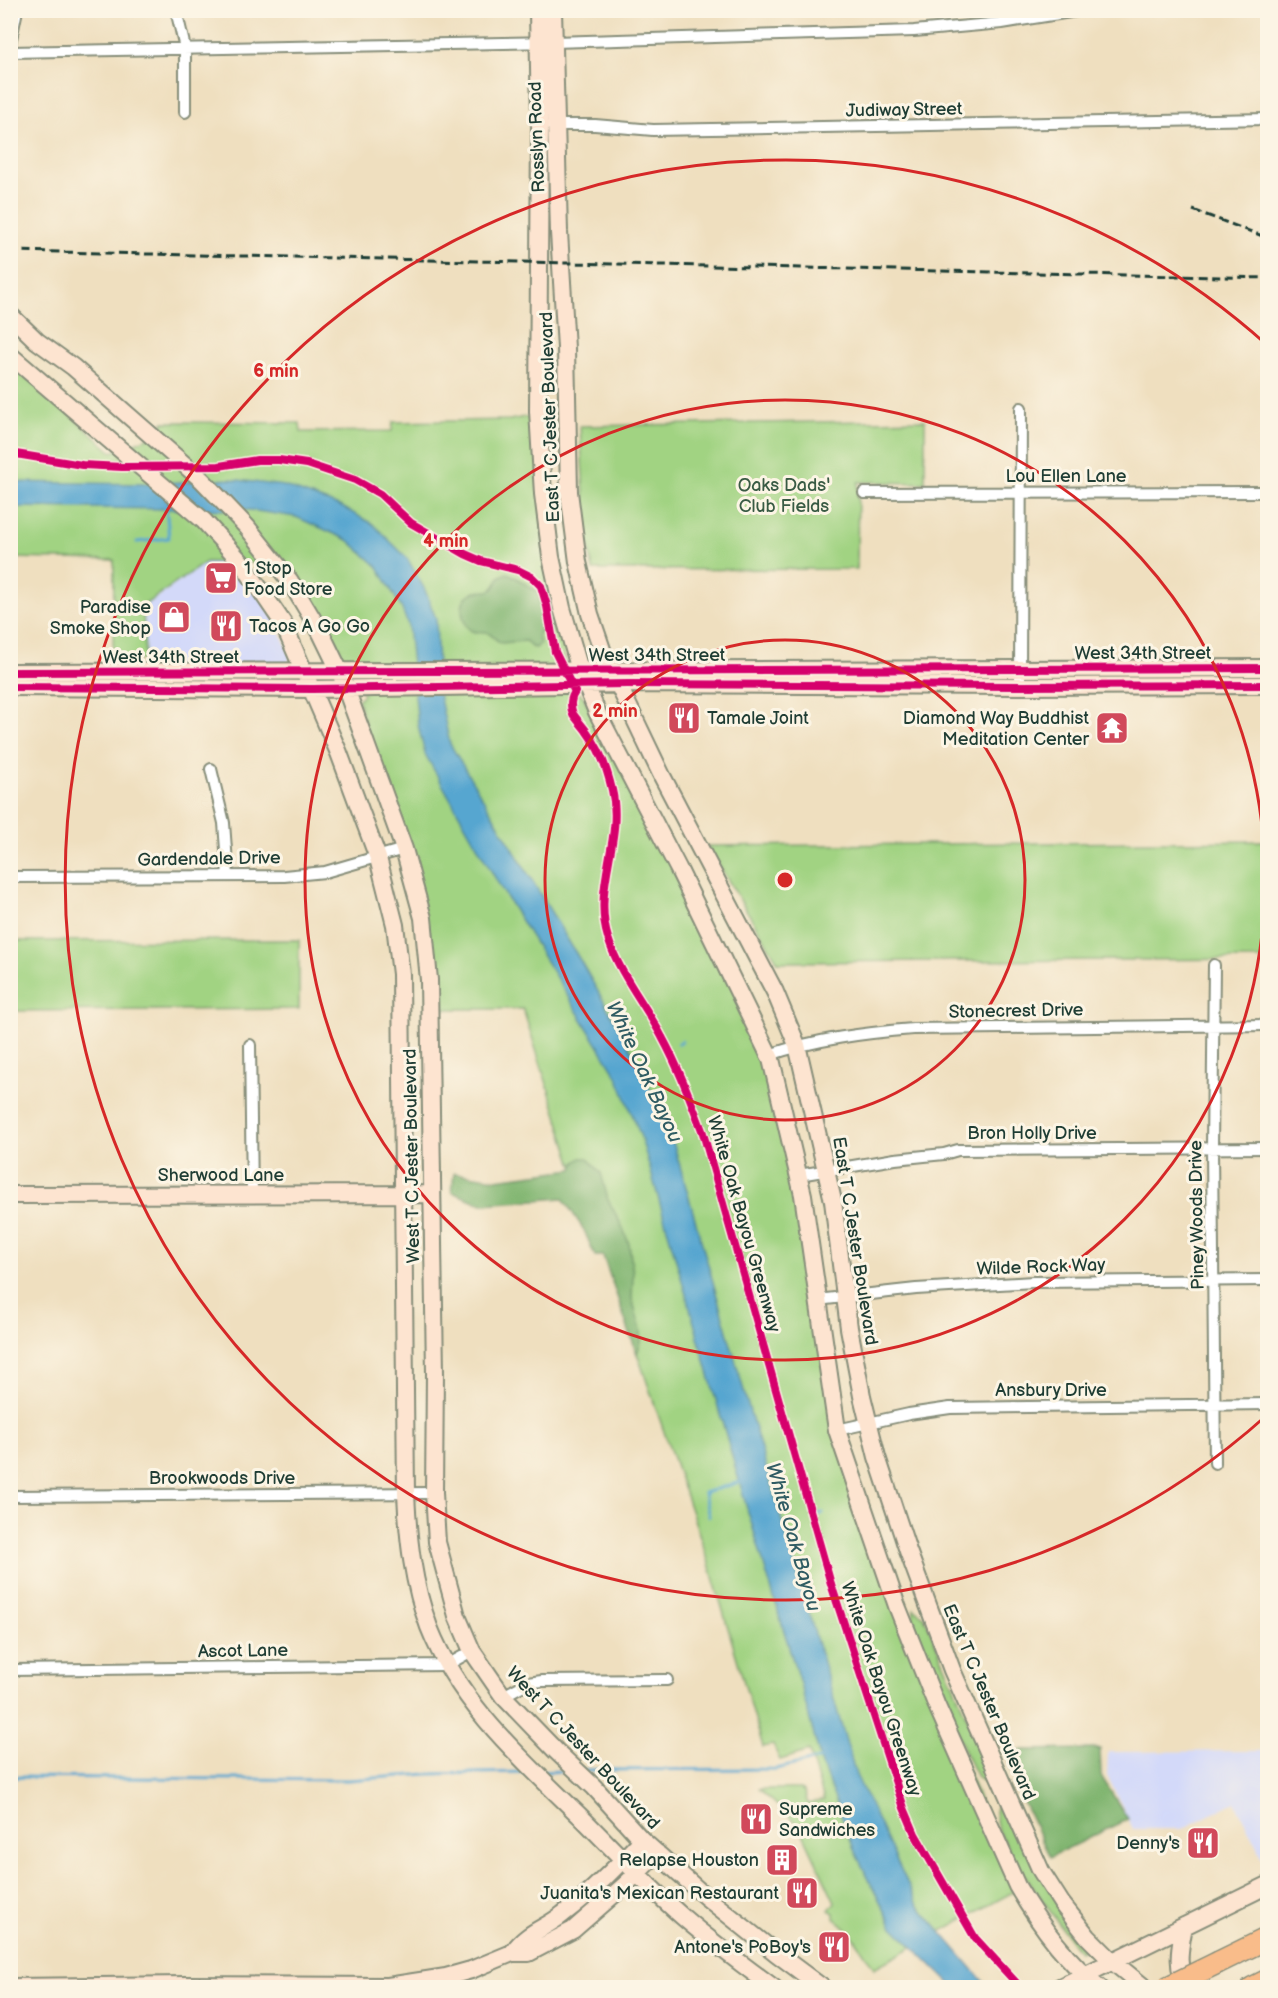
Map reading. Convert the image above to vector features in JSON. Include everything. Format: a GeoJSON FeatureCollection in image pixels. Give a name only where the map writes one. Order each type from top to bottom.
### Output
{"type":"FeatureCollection","features":[{"type":"Feature","properties":{"kind":"highway"},"geometry":{"type":"LineString","coordinates":[[1166,1988],[1268,1938]]}},
{"type":"Feature","properties":{"kind":"highway"},"geometry":{"type":"LineString","coordinates":[[1253,1987],[1268,1980]]}},
{"type":"Feature","properties":{"kind":"main road","name":"Rosslyn Road"},"geometry":{"type":"LineString","coordinates":[[538,10],[546,43],[548,125],[562,262]]}},
{"type":"Feature","properties":{"kind":"main road","name":"Rosslyn Road"},"geometry":{"type":"LineString","coordinates":[[546,43],[553,10]]}},
{"type":"Feature","properties":{"kind":"main road","name":"Rosslyn Road"},"geometry":{"type":"LineString","coordinates":[[538,262],[548,125]]}},
{"type":"Feature","properties":{"kind":"main road","name":"East T C Jester Boulevard"},"geometry":{"type":"LineString","coordinates":[[538,262],[538,411],[543,494],[562,608],[583,678]]}},
{"type":"Feature","properties":{"kind":"main road","name":"East T C Jester Boulevard"},"geometry":{"type":"LineString","coordinates":[[562,262],[569,492],[578,562],[586,600],[614,677],[706,863],[775,992],[797,1045],[827,1170],[845,1297],[869,1423],[886,1485],[924,1597],[952,1670],[1034,1856],[1056,1896],[1078,1925],[1112,1961],[1145,1988]]}},
{"type":"Feature","properties":{"kind":"main road","name":"West T C Jester Boulevard"},"geometry":{"type":"LineString","coordinates":[[10,315],[37,341],[73,367],[202,480],[247,527],[290,581],[321,633],[340,672],[404,849],[423,918],[429,980],[435,1374],[434,1493],[437,1542],[455,1608],[472,1652],[503,1696],[594,1787],[642,1840],[706,1897],[823,1988]]}},
{"type":"Feature","properties":{"kind":"main road"},"geometry":{"type":"LineString","coordinates":[[538,316],[565,317]]}},
{"type":"Feature","properties":{"kind":"main road"},"geometry":{"type":"LineString","coordinates":[[14,358],[37,341]]}},
{"type":"Feature","properties":{"kind":"main road","name":"West T C Jester Boulevard"},"geometry":{"type":"LineString","coordinates":[[14,358],[204,521],[242,563],[283,622],[339,753],[378,858],[395,925],[401,974],[406,1494],[409,1543],[416,1587],[429,1627],[447,1665],[485,1720],[515,1752],[683,1917],[774,1988]]}},
{"type":"Feature","properties":{"kind":"main road"},"geometry":{"type":"LineString","coordinates":[[543,494],[569,492]]}},
{"type":"Feature","properties":{"kind":"main road"},"geometry":{"type":"LineString","coordinates":[[242,563],[262,546]]}},
{"type":"Feature","properties":{"kind":"main road","name":"West 34th Street"},"geometry":{"type":"LineString","coordinates":[[785,677],[1020,667],[1268,668]]}},
{"type":"Feature","properties":{"kind":"main road"},"geometry":{"type":"LineString","coordinates":[[1153,668],[1153,686]]}},
{"type":"Feature","properties":{"kind":"main road","name":"West 34th Street"},"geometry":{"type":"LineString","coordinates":[[10,672],[340,672],[378,679],[785,677],[1020,686],[1268,685]]}},
{"type":"Feature","properties":{"kind":"main road"},"geometry":{"type":"LineString","coordinates":[[583,678],[597,712],[681,874],[769,1055],[799,1175],[837,1430],[897,1606],[936,1704],[1010,1871],[1024,1899],[1047,1932],[1071,1981]]}},
{"type":"Feature","properties":{"kind":"main road","name":"West 34th Street"},"geometry":{"type":"LineString","coordinates":[[10,687],[313,689],[346,688],[378,679]]}},
{"type":"Feature","properties":{"kind":"main road"},"geometry":{"type":"LineString","coordinates":[[681,874],[706,863]]}},
{"type":"Feature","properties":{"kind":"main road","name":"Sherwood Lane"},"geometry":{"type":"LineString","coordinates":[[10,1196],[431,1194]]}},
{"type":"Feature","properties":{"kind":"main road"},"geometry":{"type":"LineString","coordinates":[[897,1606],[924,1597]]}},
{"type":"Feature","properties":{"kind":"main road"},"geometry":{"type":"LineString","coordinates":[[979,1802],[1005,1792]]}},
{"type":"Feature","properties":{"kind":"main road"},"geometry":{"type":"LineString","coordinates":[[512,1953],[521,1940],[562,1916],[642,1840]]}},
{"type":"Feature","properties":{"kind":"main road"},"geometry":{"type":"LineString","coordinates":[[10,1987],[388,1986],[446,1977],[471,1970],[512,1953],[529,1953],[573,1930],[657,1853]]}},
{"type":"Feature","properties":{"kind":"main road"},"geometry":{"type":"LineString","coordinates":[[1071,1981],[1268,1885]]}},
{"type":"Feature","properties":{"kind":"main road"},"geometry":{"type":"LineString","coordinates":[[1184,1926],[1178,1959],[1180,1974],[1188,1988]]}},
{"type":"Feature","properties":{"kind":"main road"},"geometry":{"type":"LineString","coordinates":[[758,1976],[776,1953]]}},
{"type":"Feature","properties":{"kind":"main road"},"geometry":{"type":"LineString","coordinates":[[1071,1981],[1100,1988]]}},
{"type":"Feature","properties":{"kind":"street"},"geometry":{"type":"LineString","coordinates":[[10,44],[17,10]]}},
{"type":"Feature","properties":{"kind":"street"},"geometry":{"type":"LineString","coordinates":[[176,10],[185,48],[185,112]]}},
{"type":"Feature","properties":{"kind":"street"},"geometry":{"type":"LineString","coordinates":[[10,52],[546,43],[914,31],[1002,23],[1083,10]]}},
{"type":"Feature","properties":{"kind":"street","name":"Judiway Street"},"geometry":{"type":"LineString","coordinates":[[548,125],[595,125],[653,130],[1268,119]]}},
{"type":"Feature","properties":{"kind":"street"},"geometry":{"type":"LineString","coordinates":[[1020,686],[1021,408]]}},
{"type":"Feature","properties":{"kind":"street","name":"Lou Ellen Lane"},"geometry":{"type":"LineString","coordinates":[[864,493],[1268,492]]}},
{"type":"Feature","properties":{"kind":"street"},"geometry":{"type":"LineString","coordinates":[[211,769],[224,822],[228,876]]}},
{"type":"Feature","properties":{"kind":"street","name":"Gardendale Drive"},"geometry":{"type":"LineString","coordinates":[[10,877],[284,876],[325,872],[404,849]]}},
{"type":"Feature","properties":{"kind":"street","name":"Piney Woods Drive"},"geometry":{"type":"LineString","coordinates":[[1214,965],[1212,1148],[1215,1464]]}},
{"type":"Feature","properties":{"kind":"street","name":"Stonecrest Drive"},"geometry":{"type":"LineString","coordinates":[[769,1055],[797,1045],[860,1034],[913,1029],[1268,1025]]}},
{"type":"Feature","properties":{"kind":"street"},"geometry":{"type":"LineString","coordinates":[[250,1045],[252,1195]]}},
{"type":"Feature","properties":{"kind":"street","name":"Bron Holly Drive"},"geometry":{"type":"LineString","coordinates":[[799,1175],[958,1150],[1268,1148]]}},
{"type":"Feature","properties":{"kind":"street","name":"Wilde Rock Way"},"geometry":{"type":"LineString","coordinates":[[817,1300],[916,1289],[1033,1282],[1268,1280]]}},
{"type":"Feature","properties":{"kind":"street","name":"Ansbury Drive"},"geometry":{"type":"LineString","coordinates":[[837,1430],[909,1414],[950,1408],[1268,1404]]}},
{"type":"Feature","properties":{"kind":"street","name":"Brookwoods Drive"},"geometry":{"type":"LineString","coordinates":[[10,1496],[434,1493]]}},
{"type":"Feature","properties":{"kind":"street","name":"Ascot Lane"},"geometry":{"type":"LineString","coordinates":[[10,1670],[447,1665],[472,1652]]}},
{"type":"Feature","properties":{"kind":"street"},"geometry":{"type":"LineString","coordinates":[[503,1696],[527,1683],[542,1681],[667,1680]]}},
{"type":"Feature","properties":{"kind":"shaded area"},"geometry":{"type":"Polygon","coordinates":[[[207,562],[237,563],[271,613],[291,656],[288,663],[146,665],[144,607],[207,562]]]}},
{"type":"Feature","properties":{"kind":"shaded area"},"geometry":{"type":"Polygon","coordinates":[[[1267,1751],[1267,1867],[1235,1802],[1182,1829],[1133,1829],[1107,1775],[1108,1752],[1267,1751]]]}},
{"type":"Feature","properties":{"kind":"green space"},"geometry":{"type":"Polygon","coordinates":[[[11,363],[112,452],[158,434],[164,422],[300,423],[301,432],[392,431],[393,422],[510,420],[525,417],[532,420],[566,649],[564,656],[576,691],[583,696],[743,1004],[781,1114],[842,1450],[1015,1891],[874,1968],[851,1933],[834,1918],[834,1913],[829,1910],[835,1902],[799,1825],[759,1789],[800,1789],[804,1791],[808,1804],[824,1800],[809,1751],[780,1760],[773,1745],[763,1747],[708,1560],[577,1178],[523,1009],[436,1009],[434,966],[358,700],[363,694],[349,664],[341,661],[285,564],[206,562],[143,606],[145,660],[113,661],[114,560],[11,558],[11,363]]]}},
{"type":"Feature","properties":{"kind":"green space","name":"Oaks Dads' Club Fields"},"geometry":{"type":"Polygon","coordinates":[[[925,420],[925,483],[858,482],[857,569],[593,570],[586,530],[580,426],[925,420]]]}},
{"type":"Feature","properties":{"kind":"green space"},"geometry":{"type":"Polygon","coordinates":[[[507,573],[538,592],[542,606],[551,618],[552,632],[540,630],[538,635],[540,644],[536,648],[531,647],[526,641],[501,643],[490,634],[472,631],[466,625],[462,608],[466,597],[475,592],[490,590],[499,577],[507,573]]]}},
{"type":"Feature","properties":{"kind":"green space"},"geometry":{"type":"Polygon","coordinates":[[[1267,841],[1267,959],[778,962],[707,846],[1267,841]]]}},
{"type":"Feature","properties":{"kind":"green space"},"geometry":{"type":"Polygon","coordinates":[[[299,940],[299,1009],[11,1011],[11,941],[299,940]]]}},
{"type":"Feature","properties":{"kind":"green space"},"geometry":{"type":"Polygon","coordinates":[[[581,1158],[588,1158],[601,1173],[608,1200],[629,1244],[633,1273],[632,1299],[641,1330],[641,1342],[637,1354],[603,1256],[595,1256],[584,1230],[563,1198],[482,1204],[452,1192],[454,1173],[496,1179],[573,1169],[575,1163],[581,1158]]]}},
{"type":"Feature","properties":{"kind":"green space"},"geometry":{"type":"Polygon","coordinates":[[[914,1609],[924,1616],[989,1770],[989,1784],[986,1785],[977,1777],[968,1759],[915,1629],[914,1609]]]}},
{"type":"Feature","properties":{"kind":"green space"},"geometry":{"type":"Polygon","coordinates":[[[1100,1749],[1101,1776],[1128,1819],[1050,1857],[1024,1804],[1005,1750],[1100,1749]]]}},
{"type":"Feature","properties":{"kind":"green space"},"geometry":{"type":"Polygon","coordinates":[[[998,1804],[1012,1815],[1089,1946],[1079,1952],[1014,1860],[997,1827],[995,1811],[998,1804]]]}},
{"type":"Feature","properties":{"kind":"water"},"geometry":{"type":"Polygon","coordinates":[[[230,479],[284,486],[342,507],[373,524],[407,558],[425,590],[436,619],[439,694],[450,744],[580,960],[640,1065],[674,1145],[856,1775],[918,1905],[988,1987],[954,1987],[893,1927],[855,1852],[822,1765],[641,1137],[617,1076],[501,888],[425,754],[418,725],[408,625],[402,609],[378,567],[348,540],[296,517],[250,510],[11,507],[11,482],[147,484],[230,479]]]}},
{"type":"Feature","properties":{"kind":"waterway"},"geometry":{"type":"LineString","coordinates":[[137,542],[169,538],[166,506]]}},
{"type":"Feature","properties":{"kind":"waterway"},"geometry":{"type":"LineString","coordinates":[[678,1044],[682,1041]]}},
{"type":"Feature","properties":{"kind":"waterway"},"geometry":{"type":"LineString","coordinates":[[709,1516],[704,1493],[743,1481]]}},
{"type":"Feature","properties":{"kind":"waterway"},"geometry":{"type":"LineString","coordinates":[[816,1515],[823,1513]]}},
{"type":"Feature","properties":{"kind":"waterway"},"geometry":{"type":"LineString","coordinates":[[585,1770],[776,1769],[823,1758]]}},
{"type":"Feature","properties":{"kind":"waterway"},"geometry":{"type":"LineString","coordinates":[[543,1772],[566,1771]]}},
{"type":"Feature","properties":{"kind":"waterway"},"geometry":{"type":"LineString","coordinates":[[10,1777],[348,1780],[427,1774],[524,1772]]}},
{"type":"Feature","properties":{"kind":"railway"},"geometry":{"type":"LineString","coordinates":[[1193,210],[1268,238]]}},
{"type":"Feature","properties":{"kind":"railway"},"geometry":{"type":"LineString","coordinates":[[10,251],[1268,278]]}},
{"type":"Feature","properties":{"kind":"cycle path","name":"White Oak Bayou Greenway"},"geometry":{"type":"LineString","coordinates":[[10,453],[82,465],[122,467],[219,466],[257,460],[307,464],[355,480],[380,494],[411,523],[465,554],[481,561],[518,570],[532,577],[541,586],[555,652],[575,692],[571,700],[572,711],[592,738],[605,766],[612,790],[615,808],[614,827],[604,900],[604,919],[608,938],[625,976],[668,1049],[703,1133],[831,1584],[904,1808],[915,1834],[975,1938],[1021,1988]]}},
{"type":"Feature","properties":{"kind":"cycle path"},"geometry":{"type":"LineString","coordinates":[[10,672],[1268,668]]}},
{"type":"Feature","properties":{"kind":"cycle path"},"geometry":{"type":"LineString","coordinates":[[10,687],[313,689],[628,684],[1268,685]]}},
{"type":"Feature","properties":{"kind":"place","name":"1 Stop Food Store"},"geometry":{"type":"Point","coordinates":[221,578]}},
{"type":"Feature","properties":{"kind":"place","name":"Paradise Smoke Shop"},"geometry":{"type":"Point","coordinates":[174,617]}},
{"type":"Feature","properties":{"kind":"place","name":"Tacos A Go Go"},"geometry":{"type":"Point","coordinates":[226,626]}},
{"type":"Feature","properties":{"kind":"place","name":"Tamale Joint"},"geometry":{"type":"Point","coordinates":[684,718]}},
{"type":"Feature","properties":{"kind":"place","name":"Diamond Way Buddhist Meditation Center"},"geometry":{"type":"Point","coordinates":[1112,728]}},
{"type":"Feature","properties":{"kind":"place","name":"Supreme Sandwiches"},"geometry":{"type":"Point","coordinates":[756,1819]}},
{"type":"Feature","properties":{"kind":"place","name":"Denny's"},"geometry":{"type":"Point","coordinates":[1203,1843]}},
{"type":"Feature","properties":{"kind":"place","name":"Relapse Houston"},"geometry":{"type":"Point","coordinates":[782,1860]}},
{"type":"Feature","properties":{"kind":"place","name":"Juanita's Mexican Restaurant"},"geometry":{"type":"Point","coordinates":[802,1893]}},
{"type":"Feature","properties":{"kind":"place","name":"Antone's PoBoy's"},"geometry":{"type":"Point","coordinates":[834,1947]}},
{"type":"Feature","properties":{"kind":"water label","name":"White Oak Bayou"},"geometry":{"type":"Point","coordinates":[644,1072]}},
{"type":"Feature","properties":{"kind":"water label","name":"White Oak Bayou"},"geometry":{"type":"Point","coordinates":[793,1537]}}]}
